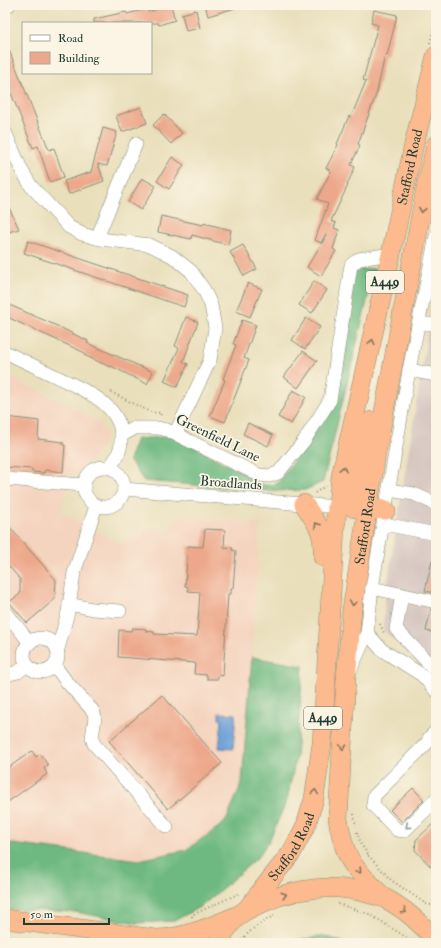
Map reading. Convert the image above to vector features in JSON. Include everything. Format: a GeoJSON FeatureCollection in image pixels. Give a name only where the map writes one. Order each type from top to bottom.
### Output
{"type":"FeatureCollection","features":[{"type":"Feature","properties":{"kind":"highway","name":"Stafford Road"},"geometry":{"type":"LineString","coordinates":[[218,943],[243,906],[292,852],[306,825],[314,799],[322,742],[337,507],[347,447],[391,254],[414,144],[436,56]]}},
{"type":"Feature","properties":{"kind":"highway","name":"Stafford Road"},"geometry":{"type":"LineString","coordinates":[[384,898],[354,865],[340,832],[338,819],[346,678],[352,610],[367,509],[401,367],[426,188],[436,145]]}},
{"type":"Feature","properties":{"kind":"highway"},"geometry":{"type":"LineString","coordinates":[[337,507],[348,501],[356,487],[362,455],[375,403],[401,367]]}},
{"type":"Feature","properties":{"kind":"highway"},"geometry":{"type":"LineString","coordinates":[[304,504],[321,530],[324,542],[322,580],[328,646]]}},
{"type":"Feature","properties":{"kind":"highway"},"geometry":{"type":"LineString","coordinates":[[337,507],[367,509],[385,517]]}},
{"type":"Feature","properties":{"kind":"highway"},"geometry":{"type":"LineString","coordinates":[[328,646],[340,602],[355,521],[360,514],[367,509]]}},
{"type":"Feature","properties":{"kind":"highway"},"geometry":{"type":"LineString","coordinates":[[5,919],[156,939],[171,938],[197,932],[243,906],[292,892],[311,889],[338,888],[384,898],[430,929],[436,941]]}},
{"type":"Feature","properties":{"kind":"street"},"geometry":{"type":"LineString","coordinates":[[5,7],[9,5]]}},
{"type":"Feature","properties":{"kind":"street"},"geometry":{"type":"LineString","coordinates":[[5,132],[22,171],[35,191],[69,227],[82,234],[97,238],[150,246],[172,256],[192,271],[204,290],[210,305],[215,328],[210,360],[175,434]]}},
{"type":"Feature","properties":{"kind":"street"},"geometry":{"type":"LineString","coordinates":[[97,238],[136,144]]}},
{"type":"Feature","properties":{"kind":"street"},"geometry":{"type":"LineString","coordinates":[[346,678],[367,633],[372,588],[389,490],[401,367],[430,294],[436,236]]}},
{"type":"Feature","properties":{"kind":"street","name":"Greenfield Lane"},"geometry":{"type":"LineString","coordinates":[[122,435],[135,428],[158,428],[175,434],[259,475],[269,476],[278,473],[304,441],[330,400],[351,265],[359,259],[391,254]]}},
{"type":"Feature","properties":{"kind":"street"},"geometry":{"type":"LineString","coordinates":[[418,324],[436,324]]}},
{"type":"Feature","properties":{"kind":"street"},"geometry":{"type":"LineString","coordinates":[[5,352],[95,396],[107,407],[116,418],[121,428],[122,435],[121,445],[116,460],[110,467]]}},
{"type":"Feature","properties":{"kind":"street"},"geometry":{"type":"LineString","coordinates":[[401,367],[436,375]]}},
{"type":"Feature","properties":{"kind":"street"},"geometry":{"type":"LineString","coordinates":[[103,466],[110,467],[119,473],[122,478],[124,490],[119,500],[114,504],[102,507],[96,506],[86,498],[83,485],[84,480],[92,470],[103,466]]}},
{"type":"Feature","properties":{"kind":"street"},"geometry":{"type":"LineString","coordinates":[[5,479],[83,485]]}},
{"type":"Feature","properties":{"kind":"street","name":"Broadlands"},"geometry":{"type":"LineString","coordinates":[[124,490],[337,507]]}},
{"type":"Feature","properties":{"kind":"street"},"geometry":{"type":"LineString","coordinates":[[389,490],[414,494],[436,504]]}},
{"type":"Feature","properties":{"kind":"street"},"geometry":{"type":"LineString","coordinates":[[63,626],[36,640],[25,650],[24,658],[27,665],[35,671],[47,672],[55,666],[58,661],[58,649],[69,604],[74,573],[96,506]]}},
{"type":"Feature","properties":{"kind":"street"},"geometry":{"type":"LineString","coordinates":[[385,517],[436,534]]}},
{"type":"Feature","properties":{"kind":"street"},"geometry":{"type":"LineString","coordinates":[[372,588],[436,602]]}},
{"type":"Feature","properties":{"kind":"street"},"geometry":{"type":"LineString","coordinates":[[402,595],[396,629],[436,671]]}},
{"type":"Feature","properties":{"kind":"street"},"geometry":{"type":"LineString","coordinates":[[69,604],[94,609],[120,610]]}},
{"type":"Feature","properties":{"kind":"street"},"geometry":{"type":"LineString","coordinates":[[5,611],[36,640],[47,639],[53,642],[58,649]]}},
{"type":"Feature","properties":{"kind":"street"},"geometry":{"type":"LineString","coordinates":[[367,633],[382,650],[422,675],[436,691]]}},
{"type":"Feature","properties":{"kind":"street"},"geometry":{"type":"LineString","coordinates":[[5,675],[18,672],[27,665]]}},
{"type":"Feature","properties":{"kind":"street"},"geometry":{"type":"LineString","coordinates":[[55,666],[66,681],[93,710],[95,717],[92,738],[94,744],[167,827]]}},
{"type":"Feature","properties":{"kind":"street"},"geometry":{"type":"LineString","coordinates":[[434,740],[374,796],[373,805],[397,830],[404,831],[436,800]]}},
{"type":"Feature","properties":{"kind":"path"},"geometry":{"type":"LineString","coordinates":[[95,396],[99,387],[150,412],[161,413],[158,428]]}},
{"type":"Feature","properties":{"kind":"path"},"geometry":{"type":"LineString","coordinates":[[337,904],[369,914],[406,937],[412,943]]}},
{"type":"Feature","properties":{"kind":"path"},"geometry":{"type":"LineString","coordinates":[[197,932],[192,915],[243,906]]}},
{"type":"Feature","properties":{"kind":"shaded area"},"geometry":{"type":"Polygon","coordinates":[[[436,280],[436,681],[383,630],[385,599],[436,280]]]}},
{"type":"Feature","properties":{"kind":"shaded area"},"geometry":{"type":"Polygon","coordinates":[[[5,374],[99,421],[107,436],[101,449],[70,481],[60,512],[121,544],[132,536],[151,528],[168,531],[181,517],[260,524],[247,735],[242,782],[227,819],[223,824],[186,850],[139,860],[5,843],[5,374]]]}},
{"type":"Feature","properties":{"kind":"green space"},"geometry":{"type":"Polygon","coordinates":[[[375,268],[323,482],[305,490],[271,491],[144,481],[129,460],[137,439],[174,436],[264,485],[278,483],[330,409],[351,275],[360,270],[375,268]]]}},
{"type":"Feature","properties":{"kind":"green space"},"geometry":{"type":"Polygon","coordinates":[[[252,657],[303,666],[296,757],[287,800],[269,841],[257,858],[203,905],[174,921],[137,923],[75,912],[5,909],[5,843],[139,860],[186,850],[223,824],[227,819],[242,782],[252,657]]]}},
{"type":"Feature","properties":{"kind":"green space"},"geometry":{"type":"Polygon","coordinates":[[[323,936],[346,943],[279,943],[323,936]]]}},
{"type":"Feature","properties":{"kind":"water"},"geometry":{"type":"Polygon","coordinates":[[[219,713],[236,714],[233,749],[219,748],[222,720],[219,719],[219,713]]]}},
{"type":"Feature","properties":{"kind":"building"},"geometry":{"type":"Polygon","coordinates":[[[171,5],[175,20],[159,25],[158,23],[152,22],[94,22],[94,19],[126,12],[127,14],[147,9],[148,12],[171,5]]]}},
{"type":"Feature","properties":{"kind":"building"},"geometry":{"type":"Polygon","coordinates":[[[205,5],[235,5],[235,8],[208,16],[205,5]]]}},
{"type":"Feature","properties":{"kind":"building"},"geometry":{"type":"Polygon","coordinates":[[[196,10],[200,28],[186,31],[182,14],[196,10]]]}},
{"type":"Feature","properties":{"kind":"building"},"geometry":{"type":"Polygon","coordinates":[[[374,10],[397,15],[387,56],[385,55],[377,92],[358,144],[360,145],[351,165],[355,167],[331,221],[336,223],[334,228],[339,230],[333,249],[336,251],[321,276],[307,267],[327,235],[325,235],[321,243],[315,240],[328,204],[317,199],[331,171],[326,168],[338,145],[337,144],[349,116],[351,117],[366,81],[363,80],[378,25],[371,23],[374,10]]]}},
{"type":"Feature","properties":{"kind":"building"},"geometry":{"type":"Polygon","coordinates":[[[5,40],[49,150],[54,148],[64,177],[50,182],[38,146],[33,148],[5,78],[5,40]]]}},
{"type":"Feature","properties":{"kind":"building"},"geometry":{"type":"Polygon","coordinates":[[[141,107],[147,123],[122,132],[116,116],[141,107]]]}},
{"type":"Feature","properties":{"kind":"building"},"geometry":{"type":"Polygon","coordinates":[[[164,114],[182,133],[171,144],[153,125],[164,114]]]}},
{"type":"Feature","properties":{"kind":"building"},"geometry":{"type":"Polygon","coordinates":[[[103,128],[117,132],[107,166],[98,164],[104,181],[69,194],[64,181],[91,172],[103,128]]]}},
{"type":"Feature","properties":{"kind":"building"},"geometry":{"type":"Polygon","coordinates":[[[172,157],[184,165],[169,189],[157,181],[172,157]]]}},
{"type":"Feature","properties":{"kind":"building"},"geometry":{"type":"Polygon","coordinates":[[[142,178],[156,186],[141,210],[128,202],[142,178]]]}},
{"type":"Feature","properties":{"kind":"building"},"geometry":{"type":"Polygon","coordinates":[[[5,199],[19,229],[5,233],[5,199]]]}},
{"type":"Feature","properties":{"kind":"building"},"geometry":{"type":"Polygon","coordinates":[[[161,216],[203,225],[204,223],[231,230],[228,245],[192,235],[191,239],[158,232],[161,216]]]}},
{"type":"Feature","properties":{"kind":"building"},"geometry":{"type":"Polygon","coordinates":[[[28,241],[188,295],[184,307],[24,253],[28,241]]]}},
{"type":"Feature","properties":{"kind":"building"},"geometry":{"type":"Polygon","coordinates":[[[243,245],[257,269],[244,276],[230,252],[243,245]]]}},
{"type":"Feature","properties":{"kind":"building"},"geometry":{"type":"Polygon","coordinates":[[[314,281],[327,290],[312,313],[299,305],[314,281]]]}},
{"type":"Feature","properties":{"kind":"building"},"geometry":{"type":"Polygon","coordinates":[[[248,283],[262,289],[250,317],[236,311],[248,283]]]}},
{"type":"Feature","properties":{"kind":"building"},"geometry":{"type":"Polygon","coordinates":[[[5,303],[88,341],[87,343],[153,372],[147,384],[5,316],[5,303]]]}},
{"type":"Feature","properties":{"kind":"building"},"geometry":{"type":"Polygon","coordinates":[[[186,317],[198,322],[183,362],[188,364],[177,387],[164,381],[179,348],[175,346],[186,317]]]}},
{"type":"Feature","properties":{"kind":"building"},"geometry":{"type":"Polygon","coordinates":[[[306,318],[320,327],[305,349],[292,340],[306,318]]]}},
{"type":"Feature","properties":{"kind":"building"},"geometry":{"type":"Polygon","coordinates":[[[242,320],[256,325],[244,358],[249,360],[225,422],[210,416],[225,380],[223,379],[236,345],[233,344],[242,320]]]}},
{"type":"Feature","properties":{"kind":"building"},"geometry":{"type":"Polygon","coordinates":[[[303,351],[317,361],[298,388],[284,377],[303,351]]]}},
{"type":"Feature","properties":{"kind":"building"},"geometry":{"type":"Polygon","coordinates":[[[293,390],[306,397],[291,424],[278,417],[293,390]]]}},
{"type":"Feature","properties":{"kind":"building"},"geometry":{"type":"Polygon","coordinates":[[[6,417],[39,421],[38,439],[63,442],[63,445],[65,445],[63,472],[45,470],[44,473],[32,472],[32,469],[5,467],[6,417]]]}},
{"type":"Feature","properties":{"kind":"building"},"geometry":{"type":"Polygon","coordinates":[[[248,423],[273,435],[268,446],[243,434],[248,423]]]}},
{"type":"Feature","properties":{"kind":"building"},"geometry":{"type":"Polygon","coordinates":[[[5,522],[56,580],[55,599],[27,623],[9,602],[20,594],[20,579],[5,562],[5,522]]]}},
{"type":"Feature","properties":{"kind":"building"},"geometry":{"type":"Polygon","coordinates":[[[205,529],[225,530],[224,547],[233,548],[232,550],[236,551],[233,588],[231,588],[231,594],[228,594],[223,676],[218,675],[218,679],[207,679],[207,675],[194,674],[195,663],[118,657],[119,630],[131,631],[132,628],[146,629],[146,631],[154,632],[154,634],[197,636],[200,592],[188,591],[188,587],[185,586],[188,546],[203,547],[205,529]]]}},
{"type":"Feature","properties":{"kind":"building"},"geometry":{"type":"Polygon","coordinates":[[[432,561],[436,561],[436,593],[425,591],[432,561]]]}},
{"type":"Feature","properties":{"kind":"building"},"geometry":{"type":"Polygon","coordinates":[[[431,609],[436,610],[436,633],[426,631],[431,609]]]}},
{"type":"Feature","properties":{"kind":"building"},"geometry":{"type":"Polygon","coordinates":[[[162,695],[222,763],[168,809],[109,741],[162,695]]]}},
{"type":"Feature","properties":{"kind":"building"},"geometry":{"type":"Polygon","coordinates":[[[32,751],[36,757],[40,754],[48,765],[44,768],[47,774],[5,804],[5,770],[32,751]]]}},
{"type":"Feature","properties":{"kind":"building"},"geometry":{"type":"Polygon","coordinates":[[[413,788],[424,800],[402,822],[390,810],[413,788]]]}},
{"type":"Feature","properties":{"kind":"building"},"geometry":{"type":"Polygon","coordinates":[[[436,821],[436,872],[415,850],[416,840],[436,821]]]}}]}
